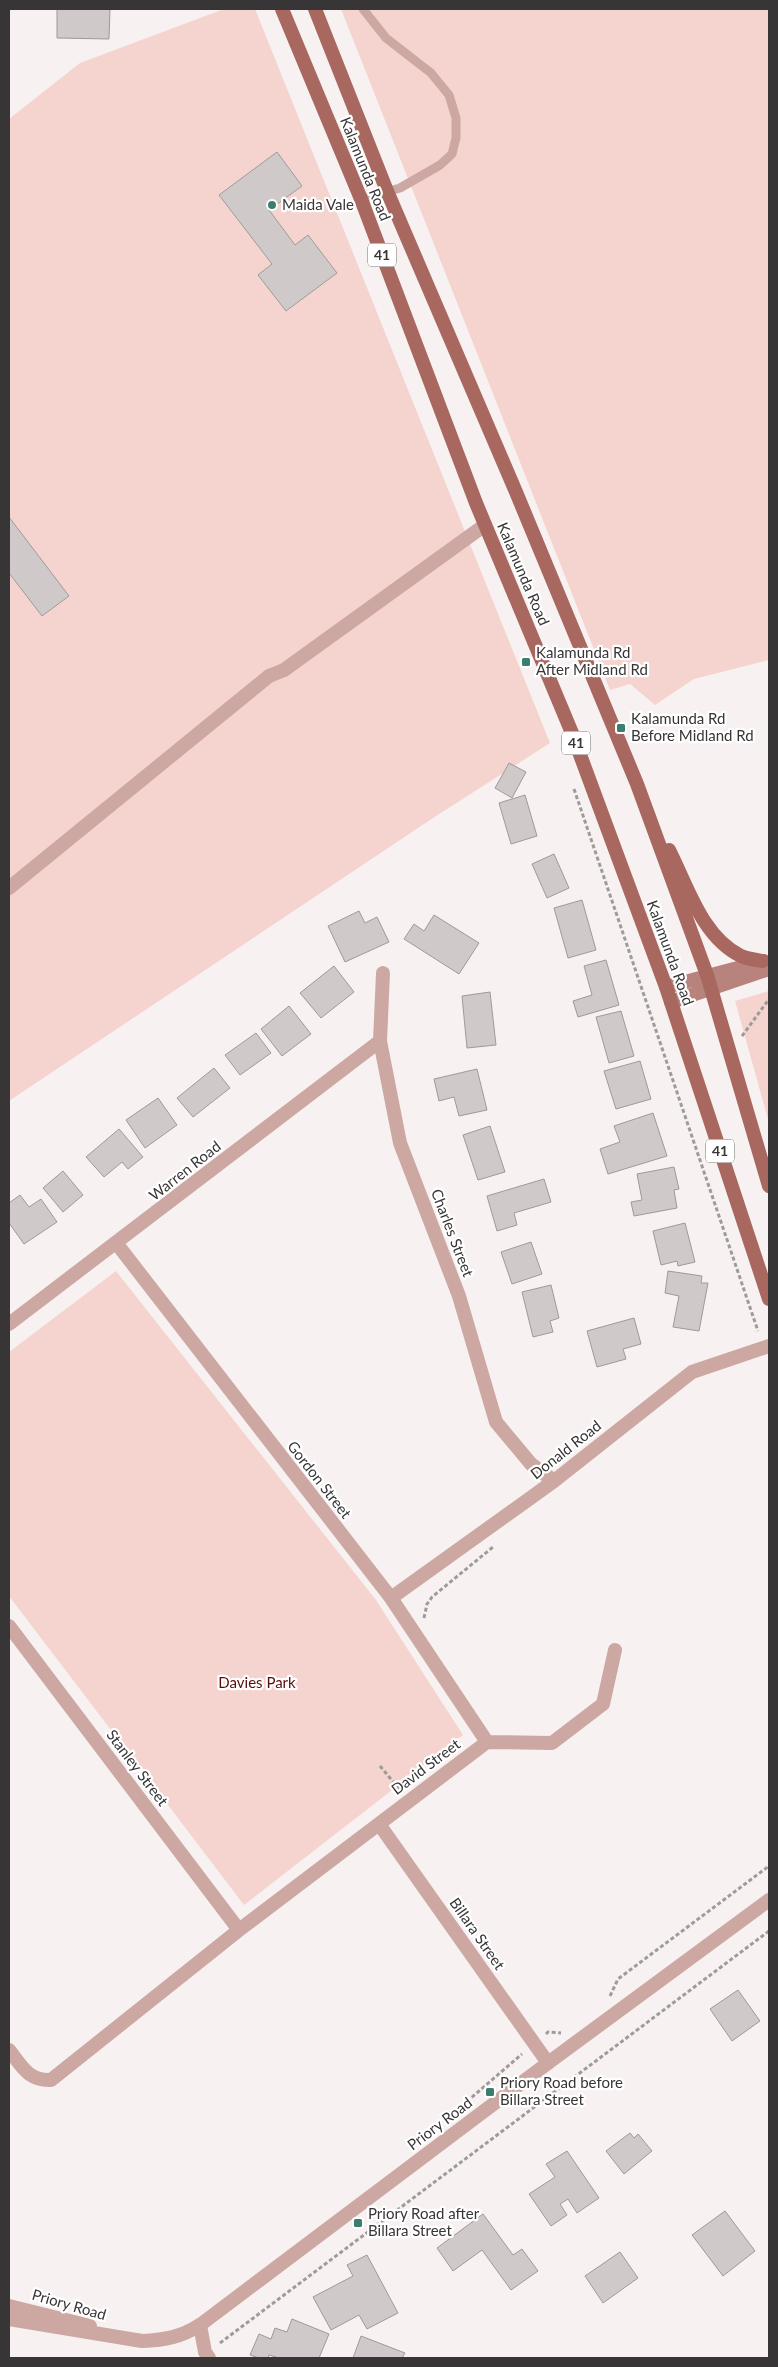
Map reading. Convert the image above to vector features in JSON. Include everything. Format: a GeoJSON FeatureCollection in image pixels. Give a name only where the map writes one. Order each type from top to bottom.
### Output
{"type":"FeatureCollection","features":[{"type":"Feature","properties":{"kind":"main road","name":"Kalamunda Road"},"geometry":{"type":"LineString","coordinates":[[282,9],[361,199],[485,524],[572,733],[666,987],[769,1300]]}},
{"type":"Feature","properties":{"kind":"main road","name":"Kalamunda Road"},"geometry":{"type":"LineString","coordinates":[[315,9],[387,191],[516,492],[637,784],[709,982],[769,1186]]}},
{"type":"Feature","properties":{"kind":"main road"},"geometry":{"type":"LineString","coordinates":[[637,784],[710,931],[726,947],[742,956],[767,964]]}},
{"type":"Feature","properties":{"kind":"main road"},"geometry":{"type":"LineString","coordinates":[[671,1002],[709,982],[767,964]]}},
{"type":"Feature","properties":{"kind":"main road"},"geometry":{"type":"LineString","coordinates":[[666,987],[709,982]]}},
{"type":"Feature","properties":{"kind":"street"},"geometry":{"type":"LineString","coordinates":[[9,888],[269,676],[284,670],[485,524]]}},
{"type":"Feature","properties":{"kind":"street","name":"Charles Street"},"geometry":{"type":"LineString","coordinates":[[383,973],[380,1041],[400,1143],[459,1296],[496,1422],[530,1464],[554,1481]]}},
{"type":"Feature","properties":{"kind":"street","name":"Warren Road"},"geometry":{"type":"LineString","coordinates":[[9,1324],[117,1244],[380,1041]]}},
{"type":"Feature","properties":{"kind":"street","name":"Gordon Street"},"geometry":{"type":"LineString","coordinates":[[117,1244],[391,1598],[487,1742]]}},
{"type":"Feature","properties":{"kind":"street","name":"Donald Road"},"geometry":{"type":"LineString","coordinates":[[391,1598],[554,1481],[692,1372],[769,1346]]}},
{"type":"Feature","properties":{"kind":"street","name":"Stanley Street"},"geometry":{"type":"LineString","coordinates":[[9,1626],[239,1930]]}},
{"type":"Feature","properties":{"kind":"street"},"geometry":{"type":"LineString","coordinates":[[487,1742],[552,1743],[603,1704],[615,1650]]}},
{"type":"Feature","properties":{"kind":"street","name":"David Street"},"geometry":{"type":"LineString","coordinates":[[9,2050],[28,2073],[39,2080],[51,2080],[239,1930],[487,1742]]}},
{"type":"Feature","properties":{"kind":"street","name":"Billara Street"},"geometry":{"type":"LineString","coordinates":[[379,1824],[548,2063]]}},
{"type":"Feature","properties":{"kind":"street","name":"Priory Road"},"geometry":{"type":"LineString","coordinates":[[9,2319],[119,2337],[164,2340],[185,2334],[200,2325],[548,2063],[769,1900]]}},
{"type":"Feature","properties":{"kind":"street","name":"Priory Road"},"geometry":{"type":"LineString","coordinates":[[9,2306],[76,2321],[119,2337]]}},
{"type":"Feature","properties":{"kind":"street"},"geometry":{"type":"LineString","coordinates":[[200,2325],[207,2355]]}},
{"type":"Feature","properties":{"kind":"lane"},"geometry":{"type":"LineString","coordinates":[[361,199],[400,188],[440,166],[452,154],[456,138],[456,118],[448,95],[431,73],[386,38],[363,9]]}},
{"type":"Feature","properties":{"kind":"path"},"geometry":{"type":"LineString","coordinates":[[742,1042],[742,1037],[769,999]]}},
{"type":"Feature","properties":{"kind":"path"},"geometry":{"type":"LineString","coordinates":[[606,2003],[618,1979],[769,1866]]}},
{"type":"Feature","properties":{"kind":"path"},"geometry":{"type":"LineString","coordinates":[[207,2355],[769,1931]]}},
{"type":"Feature","properties":{"kind":"path"},"geometry":{"type":"LineString","coordinates":[[455,2113],[460,2106],[548,2032],[566,2032]]}},
{"type":"Feature","properties":{"kind":"green space"},"geometry":{"type":"Polygon","coordinates":[[[224,9],[255,9],[550,743],[433,818],[9,1101],[9,119],[80,63],[224,9]]]}},
{"type":"Feature","properties":{"kind":"green space"},"geometry":{"type":"Polygon","coordinates":[[[341,9],[769,9],[769,660],[694,679],[655,705],[630,684],[610,690],[341,9]]]}},
{"type":"Feature","properties":{"kind":"green space"},"geometry":{"type":"Polygon","coordinates":[[[769,991],[769,1123],[735,1001],[769,991]]]}},
{"type":"Feature","properties":{"kind":"green space","name":"Davies Park"},"geometry":{"type":"Polygon","coordinates":[[[116,1271],[376,1600],[463,1735],[244,1905],[9,1596],[9,1352],[116,1271]]]}},
{"type":"Feature","properties":{"kind":"building"},"geometry":{"type":"Polygon","coordinates":[[[57,9],[110,9],[109,39],[57,38],[57,9]]]}},
{"type":"Feature","properties":{"kind":"building"},"geometry":{"type":"Polygon","coordinates":[[[277,152],[302,186],[269,210],[295,245],[308,235],[337,273],[286,311],[258,275],[272,264],[219,195],[277,152]]]}},
{"type":"Feature","properties":{"kind":"building"},"geometry":{"type":"Polygon","coordinates":[[[9,517],[69,596],[42,616],[9,573],[9,517]]]}},
{"type":"Feature","properties":{"kind":"building"},"geometry":{"type":"Polygon","coordinates":[[[509,763],[526,772],[512,798],[495,788],[509,763]]]}},
{"type":"Feature","properties":{"kind":"building"},"geometry":{"type":"Polygon","coordinates":[[[525,795],[537,836],[511,844],[499,803],[525,795]]]}},
{"type":"Feature","properties":{"kind":"building"},"geometry":{"type":"Polygon","coordinates":[[[554,854],[569,888],[547,898],[532,864],[554,854]]]}},
{"type":"Feature","properties":{"kind":"building"},"geometry":{"type":"Polygon","coordinates":[[[582,900],[596,950],[568,958],[554,908],[582,900]]]}},
{"type":"Feature","properties":{"kind":"building"},"geometry":{"type":"Polygon","coordinates":[[[359,911],[365,923],[377,917],[389,942],[345,962],[328,926],[359,911]]]}},
{"type":"Feature","properties":{"kind":"building"},"geometry":{"type":"Polygon","coordinates":[[[434,915],[479,943],[459,974],[404,939],[414,924],[424,931],[434,915]]]}},
{"type":"Feature","properties":{"kind":"building"},"geometry":{"type":"Polygon","coordinates":[[[606,960],[619,1005],[578,1017],[573,1001],[592,995],[584,966],[606,960]]]}},
{"type":"Feature","properties":{"kind":"building"},"geometry":{"type":"Polygon","coordinates":[[[334,966],[354,992],[321,1018],[300,993],[334,966]]]}},
{"type":"Feature","properties":{"kind":"building"},"geometry":{"type":"Polygon","coordinates":[[[490,992],[496,1045],[467,1048],[462,996],[490,992]]]}},
{"type":"Feature","properties":{"kind":"building"},"geometry":{"type":"Polygon","coordinates":[[[289,1006],[311,1034],[282,1056],[261,1029],[289,1006]]]}},
{"type":"Feature","properties":{"kind":"building"},"geometry":{"type":"Polygon","coordinates":[[[621,1011],[634,1056],[609,1063],[596,1017],[621,1011]]]}},
{"type":"Feature","properties":{"kind":"building"},"geometry":{"type":"Polygon","coordinates":[[[256,1033],[271,1053],[240,1075],[225,1055],[256,1033]]]}},
{"type":"Feature","properties":{"kind":"building"},"geometry":{"type":"Polygon","coordinates":[[[640,1061],[651,1099],[616,1109],[604,1071],[640,1061]]]}},
{"type":"Feature","properties":{"kind":"building"},"geometry":{"type":"Polygon","coordinates":[[[214,1068],[230,1088],[193,1117],[177,1098],[214,1068]]]}},
{"type":"Feature","properties":{"kind":"building"},"geometry":{"type":"Polygon","coordinates":[[[477,1069],[487,1110],[459,1116],[454,1097],[439,1101],[434,1079],[477,1069]]]}},
{"type":"Feature","properties":{"kind":"building"},"geometry":{"type":"Polygon","coordinates":[[[158,1098],[177,1125],[145,1148],[126,1120],[158,1098]]]}},
{"type":"Feature","properties":{"kind":"building"},"geometry":{"type":"Polygon","coordinates":[[[653,1113],[667,1156],[608,1174],[600,1149],[620,1142],[614,1126],[653,1113]]]}},
{"type":"Feature","properties":{"kind":"building"},"geometry":{"type":"Polygon","coordinates":[[[490,1126],[505,1172],[478,1180],[463,1135],[490,1126]]]}},
{"type":"Feature","properties":{"kind":"building"},"geometry":{"type":"Polygon","coordinates":[[[119,1129],[143,1157],[128,1169],[122,1162],[104,1177],[86,1157],[119,1129]]]}},
{"type":"Feature","properties":{"kind":"building"},"geometry":{"type":"Polygon","coordinates":[[[674,1167],[679,1189],[674,1190],[677,1208],[634,1216],[631,1202],[642,1200],[637,1174],[674,1167]]]}},
{"type":"Feature","properties":{"kind":"building"},"geometry":{"type":"Polygon","coordinates":[[[63,1171],[83,1195],[63,1212],[43,1188],[63,1171]]]}},
{"type":"Feature","properties":{"kind":"building"},"geometry":{"type":"Polygon","coordinates":[[[544,1179],[551,1202],[514,1213],[517,1225],[497,1231],[487,1196],[544,1179]]]}},
{"type":"Feature","properties":{"kind":"building"},"geometry":{"type":"Polygon","coordinates":[[[20,1195],[29,1207],[41,1199],[57,1222],[24,1244],[9,1223],[9,1203],[20,1195]]]}},
{"type":"Feature","properties":{"kind":"building"},"geometry":{"type":"Polygon","coordinates":[[[685,1223],[695,1262],[678,1266],[677,1261],[661,1265],[653,1231],[685,1223]]]}},
{"type":"Feature","properties":{"kind":"building"},"geometry":{"type":"Polygon","coordinates":[[[531,1242],[542,1274],[512,1284],[501,1252],[531,1242]]]}},
{"type":"Feature","properties":{"kind":"building"},"geometry":{"type":"Polygon","coordinates":[[[668,1271],[702,1276],[701,1283],[708,1283],[699,1331],[673,1327],[679,1296],[665,1293],[668,1271]]]}},
{"type":"Feature","properties":{"kind":"building"},"geometry":{"type":"Polygon","coordinates":[[[551,1285],[559,1318],[550,1321],[553,1332],[533,1337],[522,1292],[551,1285]]]}},
{"type":"Feature","properties":{"kind":"building"},"geometry":{"type":"Polygon","coordinates":[[[634,1318],[641,1344],[623,1349],[626,1359],[597,1367],[587,1331],[634,1318]]]}},
{"type":"Feature","properties":{"kind":"building"},"geometry":{"type":"Polygon","coordinates":[[[738,1990],[760,2021],[732,2041],[710,2009],[738,1990]]]}},
{"type":"Feature","properties":{"kind":"building"},"geometry":{"type":"Polygon","coordinates":[[[630,2133],[634,2138],[638,2134],[652,2151],[624,2174],[606,2151],[630,2133]]]}},
{"type":"Feature","properties":{"kind":"building"},"geometry":{"type":"Polygon","coordinates":[[[567,2151],[599,2198],[577,2213],[568,2199],[560,2204],[567,2215],[551,2226],[529,2194],[555,2177],[546,2164],[567,2151]]]}},
{"type":"Feature","properties":{"kind":"building"},"geometry":{"type":"Polygon","coordinates":[[[725,2211],[755,2251],[723,2276],[692,2235],[725,2211]]]}},
{"type":"Feature","properties":{"kind":"building"},"geometry":{"type":"Polygon","coordinates":[[[483,2214],[513,2255],[522,2249],[538,2271],[511,2290],[482,2250],[453,2271],[437,2248],[483,2214]]]}},
{"type":"Feature","properties":{"kind":"building"},"geometry":{"type":"Polygon","coordinates":[[[620,2252],[638,2278],[603,2303],[585,2276],[620,2252]]]}},
{"type":"Feature","properties":{"kind":"building"},"geometry":{"type":"Polygon","coordinates":[[[367,2255],[398,2313],[367,2329],[359,2315],[331,2330],[313,2297],[353,2276],[347,2265],[367,2255]]]}},
{"type":"Feature","properties":{"kind":"building"},"geometry":{"type":"Polygon","coordinates":[[[292,2319],[329,2334],[319,2358],[279,2358],[269,2355],[268,2358],[259,2358],[250,2355],[259,2334],[271,2339],[275,2328],[287,2332],[292,2319]]]}},
{"type":"Feature","properties":{"kind":"building"},"geometry":{"type":"Polygon","coordinates":[[[361,2336],[405,2353],[402,2358],[353,2358],[361,2336]]]}},
{"type":"Feature","properties":{"kind":"place","name":"Maida Vale"},"geometry":{"type":"Point","coordinates":[272,205]}},
{"type":"Feature","properties":{"kind":"place","name":"Kalamunda Rd After Midland Rd"},"geometry":{"type":"Point","coordinates":[526,662]}},
{"type":"Feature","properties":{"kind":"place","name":"Kalamunda Rd Before Midland Rd"},"geometry":{"type":"Point","coordinates":[621,728]}},
{"type":"Feature","properties":{"kind":"place","name":"Priory Road before Billara Street"},"geometry":{"type":"Point","coordinates":[490,2092]}},
{"type":"Feature","properties":{"kind":"place","name":"Priory Road after Billara Street"},"geometry":{"type":"Point","coordinates":[358,2223]}}]}
